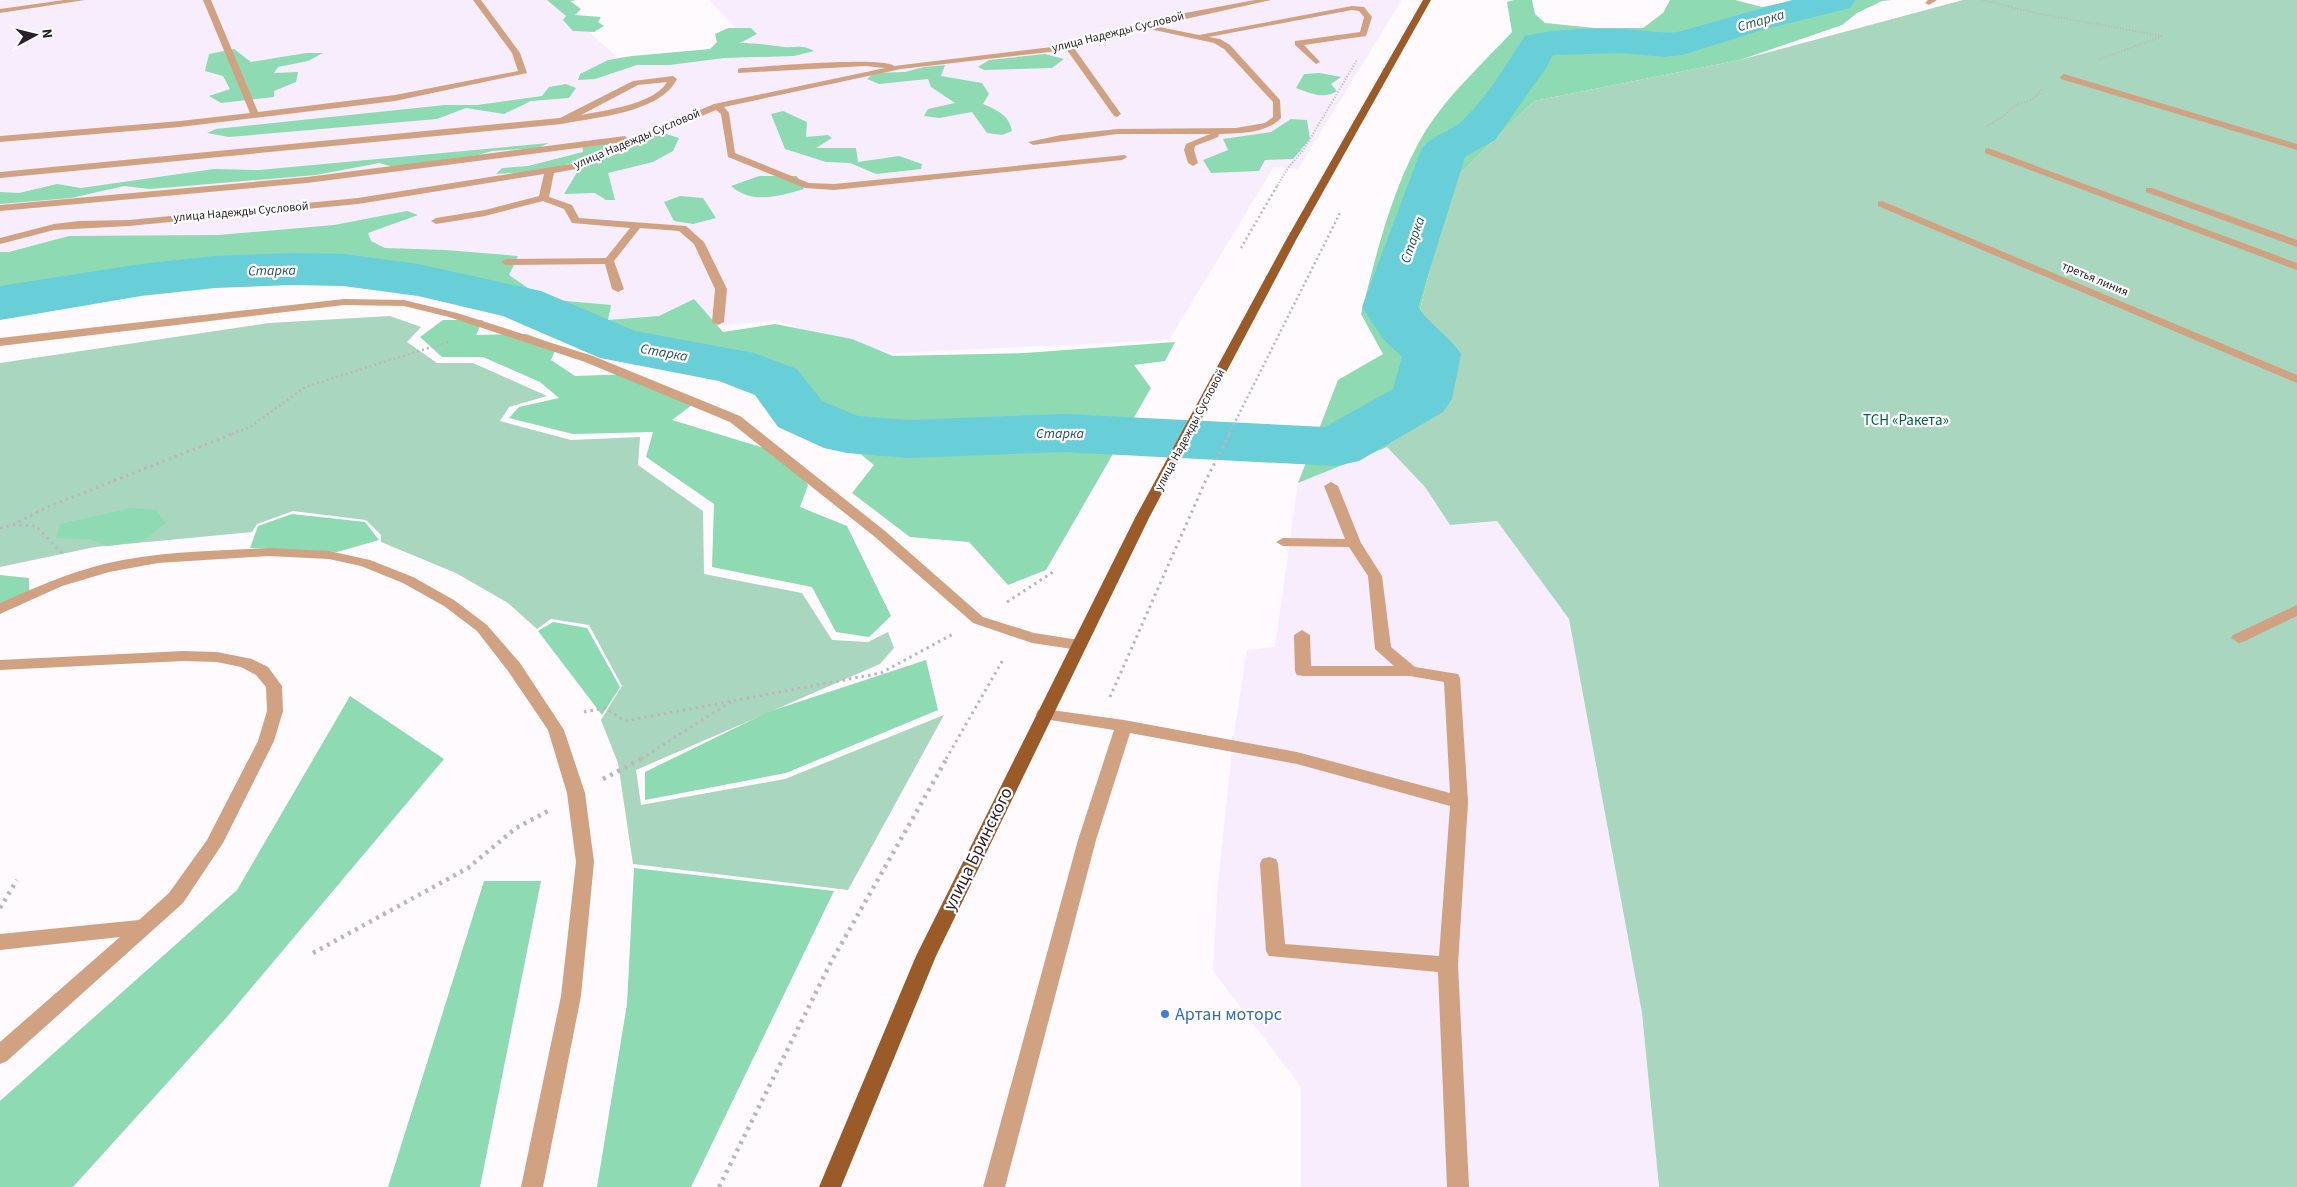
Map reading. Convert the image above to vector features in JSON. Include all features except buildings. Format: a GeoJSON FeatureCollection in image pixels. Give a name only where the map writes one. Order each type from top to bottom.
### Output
{"type":"FeatureCollection","features":[{"type":"Feature","properties":{"kind":"main road","name":"улица Надежды Сусловой"},"geometry":{"type":"LineString","coordinates":[[1142,518],[1291,240],[1427,0]]}},
{"type":"Feature","properties":{"kind":"main road","name":"улица Бринского"},"geometry":{"type":"LineString","coordinates":[[830,1187],[926,956],[1142,518]]}},
{"type":"Feature","properties":{"kind":"street"},"geometry":{"type":"LineString","coordinates":[[0,11],[81,0]]}},
{"type":"Feature","properties":{"kind":"street"},"geometry":{"type":"LineString","coordinates":[[207,0],[255,115]]}},
{"type":"Feature","properties":{"kind":"street"},"geometry":{"type":"LineString","coordinates":[[0,139],[180,124],[394,98],[523,73],[516,53],[477,0]]}},
{"type":"Feature","properties":{"kind":"street","name":"улица Надежды Сусловой"},"geometry":{"type":"LineString","coordinates":[[0,242],[54,227],[129,223],[358,202],[461,183],[549,172],[573,167],[717,106],[901,68],[1069,47],[1185,15],[1268,0]]}},
{"type":"Feature","properties":{"kind":"street"},"geometry":{"type":"LineString","coordinates":[[1198,37],[1352,8],[1361,9],[1368,17],[1363,34],[1298,43],[1316,62]]}},
{"type":"Feature","properties":{"kind":"street"},"geometry":{"type":"LineString","coordinates":[[1033,142],[1075,134],[1149,130],[1221,132],[1262,127],[1274,123],[1278,110],[1277,102],[1227,47],[1217,41],[1144,26]]}},
{"type":"Feature","properties":{"kind":"street"},"geometry":{"type":"LineString","coordinates":[[1069,47],[1117,114]]}},
{"type":"Feature","properties":{"kind":"street"},"geometry":{"type":"LineString","coordinates":[[741,71],[865,64],[901,68]]}},
{"type":"Feature","properties":{"kind":"street"},"geometry":{"type":"LineString","coordinates":[[2064,77],[2297,148]]}},
{"type":"Feature","properties":{"kind":"street"},"geometry":{"type":"LineString","coordinates":[[0,174],[562,121],[646,102],[666,92],[673,79],[636,83],[562,121]]}},
{"type":"Feature","properties":{"kind":"street"},"geometry":{"type":"LineString","coordinates":[[717,106],[726,113],[731,155],[808,186],[834,187],[1122,157]]}},
{"type":"Feature","properties":{"kind":"street"},"geometry":{"type":"LineString","coordinates":[[1193,163],[1189,150],[1191,144],[1221,132]]}},
{"type":"Feature","properties":{"kind":"street"},"geometry":{"type":"LineString","coordinates":[[0,208],[307,180],[646,136]]}},
{"type":"Feature","properties":{"kind":"street"},"geometry":{"type":"LineString","coordinates":[[1988,151],[2297,267]]}},
{"type":"Feature","properties":{"kind":"street"},"geometry":{"type":"LineString","coordinates":[[544,198],[549,172]]}},
{"type":"Feature","properties":{"kind":"street"},"geometry":{"type":"LineString","coordinates":[[2149,190],[2297,244]]}},
{"type":"Feature","properties":{"kind":"street"},"geometry":{"type":"LineString","coordinates":[[436,221],[485,213],[544,198],[568,207],[576,221],[636,227],[682,228],[699,242],[721,290],[718,322]]}},
{"type":"Feature","properties":{"kind":"street","name":"третья линия"},"geometry":{"type":"LineString","coordinates":[[1882,204],[2297,379]]}},
{"type":"Feature","properties":{"kind":"street"},"geometry":{"type":"LineString","coordinates":[[506,262],[608,261],[636,227]]}},
{"type":"Feature","properties":{"kind":"street"},"geometry":{"type":"LineString","coordinates":[[608,261],[618,289]]}},
{"type":"Feature","properties":{"kind":"street"},"geometry":{"type":"LineString","coordinates":[[0,342],[166,321],[344,302],[404,303],[493,328],[588,359],[735,419],[880,534],[978,620],[1032,638],[1078,646]]}},
{"type":"Feature","properties":{"kind":"street"},"geometry":{"type":"LineString","coordinates":[[1331,486],[1354,543],[1375,576],[1383,649],[1410,671]]}},
{"type":"Feature","properties":{"kind":"street"},"geometry":{"type":"LineString","coordinates":[[1283,542],[1354,543]]}},
{"type":"Feature","properties":{"kind":"street"},"geometry":{"type":"LineString","coordinates":[[0,609],[57,583],[107,568],[158,559],[269,552],[329,555],[365,563],[408,580],[449,603],[482,628],[514,667],[556,730],[576,793],[585,862],[571,996],[532,1187]]}},
{"type":"Feature","properties":{"kind":"street"},"geometry":{"type":"LineString","coordinates":[[2239,638],[2297,610]]}},
{"type":"Feature","properties":{"kind":"street"},"geometry":{"type":"LineString","coordinates":[[1302,635],[1303,671],[1410,671],[1452,678],[1459,802],[1448,965],[1458,1187]]}},
{"type":"Feature","properties":{"kind":"street"},"geometry":{"type":"LineString","coordinates":[[0,665],[183,656],[217,657],[246,663],[262,671],[274,686],[275,711],[266,741],[214,843],[199,868],[176,898],[0,1055]]}},
{"type":"Feature","properties":{"kind":"street"},"geometry":{"type":"LineString","coordinates":[[1044,714],[1124,726],[1297,758],[1459,802]]}},
{"type":"Feature","properties":{"kind":"street"},"geometry":{"type":"LineString","coordinates":[[994,1187],[1087,840],[1124,726]]}},
{"type":"Feature","properties":{"kind":"street"},"geometry":{"type":"LineString","coordinates":[[1269,864],[1276,951],[1448,965]]}},
{"type":"Feature","properties":{"kind":"street"},"geometry":{"type":"LineString","coordinates":[[0,942],[142,927]]}},
{"type":"Feature","properties":{"kind":"path"},"geometry":{"type":"LineString","coordinates":[[1241,248],[1288,168],[1304,149],[1359,57]]}},
{"type":"Feature","properties":{"kind":"path"},"geometry":{"type":"LineString","coordinates":[[1098,723],[1186,524],[1247,397],[1344,206]]}},
{"type":"Feature","properties":{"kind":"path"},"geometry":{"type":"LineString","coordinates":[[14,525],[45,508],[250,427],[305,387],[493,328]]}},
{"type":"Feature","properties":{"kind":"path"},"geometry":{"type":"LineString","coordinates":[[0,528],[14,525],[36,526],[68,559]]}},
{"type":"Feature","properties":{"kind":"path"},"geometry":{"type":"LineString","coordinates":[[584,712],[605,708],[625,721],[735,699],[882,674],[978,620],[1053,572]]}},
{"type":"Feature","properties":{"kind":"path"},"geometry":{"type":"LineString","coordinates":[[719,1187],[831,962],[1019,633]]}},
{"type":"Feature","properties":{"kind":"path"},"geometry":{"type":"LineString","coordinates":[[313,954],[468,868],[516,828],[576,793],[645,757],[735,699]]}},
{"type":"Feature","properties":{"kind":"path"},"geometry":{"type":"LineString","coordinates":[[0,908],[17,880]]}},
{"type":"Feature","properties":{"kind":"shaded area"},"geometry":{"type":"Polygon","coordinates":[[[553,0],[625,64],[755,49],[709,0],[1402,0],[1298,169],[1274,167],[1169,340],[894,353],[846,346],[776,320],[639,334],[388,263],[0,270],[0,1],[553,0]]]}},
{"type":"Feature","properties":{"kind":"shaded area"},"geometry":{"type":"Polygon","coordinates":[[[1387,447],[1425,487],[1450,525],[1497,521],[1569,619],[1642,1013],[1659,1187],[1301,1187],[1301,1087],[1213,971],[1217,894],[1233,739],[1247,650],[1275,647],[1298,483],[1387,447]]]}},
{"type":"Feature","properties":{"kind":"green space"},"geometry":{"type":"Polygon","coordinates":[[[547,0],[577,0],[570,1],[581,9],[575,15],[601,17],[598,22],[604,26],[594,32],[573,31],[563,20],[566,16],[547,0]]]}},
{"type":"Feature","properties":{"kind":"green space"},"geometry":{"type":"Polygon","coordinates":[[[1532,0],[1535,14],[1545,23],[1595,28],[1643,28],[1663,13],[1670,0],[1735,0],[1762,7],[1797,0],[1892,0],[1882,1],[1857,13],[1842,25],[1740,60],[1534,101],[1451,182],[1419,314],[1443,354],[1427,404],[1387,447],[1298,483],[1338,380],[1383,354],[1361,314],[1387,220],[1414,151],[1426,130],[1445,104],[1512,32],[1507,2],[1532,0]]]}},
{"type":"Feature","properties":{"kind":"green space","name":"ТСН «Ракета»"},"geometry":{"type":"Polygon","coordinates":[[[1963,0],[2297,0],[2297,1187],[1659,1187],[1642,1013],[1569,619],[1497,521],[1450,525],[1425,487],[1387,447],[1427,404],[1443,354],[1419,314],[1451,182],[1534,101],[1740,60],[1963,0]]]}},
{"type":"Feature","properties":{"kind":"green space"},"geometry":{"type":"Polygon","coordinates":[[[728,28],[751,28],[757,34],[740,43],[802,47],[814,51],[794,56],[724,58],[670,65],[637,65],[595,79],[578,80],[580,74],[608,60],[710,49],[717,42],[715,34],[728,28]]]}},
{"type":"Feature","properties":{"kind":"green space"},"geometry":{"type":"Polygon","coordinates":[[[234,49],[251,62],[306,53],[323,53],[308,61],[278,67],[274,73],[298,72],[296,82],[274,91],[274,97],[221,103],[209,96],[230,89],[223,76],[205,71],[209,54],[234,49]]]}},
{"type":"Feature","properties":{"kind":"green space"},"geometry":{"type":"Polygon","coordinates":[[[1045,54],[1064,59],[1052,68],[984,70],[978,67],[989,60],[1045,54]]]}},
{"type":"Feature","properties":{"kind":"green space"},"geometry":{"type":"Polygon","coordinates":[[[945,65],[941,76],[982,83],[989,94],[983,104],[998,111],[1005,117],[1012,131],[1002,135],[987,133],[972,112],[939,118],[924,116],[928,109],[955,103],[931,87],[928,79],[879,84],[867,79],[874,73],[905,72],[924,67],[945,65]]]}},
{"type":"Feature","properties":{"kind":"green space"},"geometry":{"type":"Polygon","coordinates":[[[1320,73],[1341,77],[1331,84],[1337,91],[1332,94],[1322,95],[1312,94],[1296,88],[1304,74],[1320,73]]]}},
{"type":"Feature","properties":{"kind":"green space"},"geometry":{"type":"Polygon","coordinates":[[[566,84],[576,88],[569,98],[531,101],[504,114],[466,108],[437,119],[229,137],[207,133],[216,129],[445,105],[477,105],[542,96],[549,87],[566,84]]]}},
{"type":"Feature","properties":{"kind":"green space"},"geometry":{"type":"Polygon","coordinates":[[[783,111],[807,122],[806,137],[828,135],[832,138],[816,148],[856,148],[858,162],[899,156],[922,164],[921,169],[876,174],[850,163],[826,162],[785,149],[771,114],[783,111]]]}},
{"type":"Feature","properties":{"kind":"green space"},"geometry":{"type":"Polygon","coordinates":[[[1291,119],[1307,120],[1310,139],[1293,159],[1265,160],[1259,171],[1211,173],[1203,160],[1228,150],[1223,139],[1271,132],[1291,119]]]}},
{"type":"Feature","properties":{"kind":"green space"},"geometry":{"type":"Polygon","coordinates":[[[663,133],[679,138],[673,151],[653,162],[608,173],[615,200],[606,200],[595,193],[564,194],[579,169],[572,163],[543,171],[496,174],[502,168],[528,166],[583,152],[582,142],[600,140],[622,150],[636,142],[663,133]]]}},
{"type":"Feature","properties":{"kind":"green space"},"geometry":{"type":"Polygon","coordinates":[[[549,143],[538,148],[492,151],[478,155],[394,167],[379,163],[316,175],[150,189],[124,186],[71,198],[0,204],[0,192],[19,193],[57,184],[81,188],[214,169],[259,170],[549,143]]]}},
{"type":"Feature","properties":{"kind":"green space"},"geometry":{"type":"Polygon","coordinates":[[[759,176],[797,176],[804,189],[775,196],[757,197],[739,192],[731,186],[759,176]]]}},
{"type":"Feature","properties":{"kind":"green space"},"geometry":{"type":"Polygon","coordinates":[[[680,196],[703,198],[716,218],[693,224],[674,221],[664,202],[680,196]]]}},
{"type":"Feature","properties":{"kind":"green space"},"geometry":{"type":"Polygon","coordinates":[[[407,211],[418,215],[368,233],[371,241],[385,248],[446,250],[518,256],[509,275],[544,299],[611,305],[608,320],[659,316],[694,299],[723,332],[775,324],[852,339],[893,356],[1025,353],[1175,342],[1165,361],[1134,365],[1151,388],[1046,570],[1008,585],[969,542],[910,537],[852,493],[874,465],[842,439],[717,376],[614,337],[571,316],[442,292],[364,281],[168,280],[0,310],[0,252],[9,252],[69,236],[219,235],[334,225],[407,211]]]}},
{"type":"Feature","properties":{"kind":"green space"},"geometry":{"type":"Polygon","coordinates":[[[390,316],[421,327],[407,342],[437,363],[473,363],[547,396],[509,407],[500,421],[571,440],[640,437],[638,465],[703,511],[704,574],[802,593],[832,640],[868,642],[888,632],[894,648],[880,664],[636,770],[641,805],[785,779],[944,715],[848,890],[633,864],[618,763],[601,720],[622,686],[589,625],[551,619],[537,629],[508,603],[456,573],[381,542],[381,535],[366,520],[293,511],[257,524],[252,532],[95,547],[0,567],[0,363],[269,323],[390,316]]]}},
{"type":"Feature","properties":{"kind":"green space"},"geometry":{"type":"Polygon","coordinates":[[[443,320],[483,320],[476,335],[527,334],[557,346],[551,360],[575,376],[632,374],[692,405],[672,420],[787,455],[808,485],[800,507],[847,526],[891,616],[869,637],[836,632],[812,587],[712,567],[714,504],[646,457],[653,432],[573,434],[509,418],[519,407],[559,398],[540,382],[483,357],[442,357],[420,337],[443,320]]]}},
{"type":"Feature","properties":{"kind":"green space"},"geometry":{"type":"Polygon","coordinates":[[[132,508],[156,510],[166,523],[143,541],[108,546],[89,539],[56,538],[60,524],[132,508]]]}},
{"type":"Feature","properties":{"kind":"green space"},"geometry":{"type":"Polygon","coordinates":[[[292,514],[365,522],[379,540],[337,552],[250,548],[258,526],[292,514]]]}},
{"type":"Feature","properties":{"kind":"green space"},"geometry":{"type":"Polygon","coordinates":[[[0,575],[29,578],[29,600],[0,609],[0,575]]]}},
{"type":"Feature","properties":{"kind":"green space"},"geometry":{"type":"Polygon","coordinates":[[[553,622],[587,628],[620,687],[602,715],[538,631],[553,622]]]}},
{"type":"Feature","properties":{"kind":"green space"},"geometry":{"type":"Polygon","coordinates":[[[926,660],[938,710],[786,773],[645,800],[645,772],[768,712],[926,660]]]}},
{"type":"Feature","properties":{"kind":"green space"},"geometry":{"type":"Polygon","coordinates":[[[350,696],[444,759],[226,1018],[73,1187],[0,1187],[0,1101],[237,890],[350,696]]]}},
{"type":"Feature","properties":{"kind":"green space"},"geometry":{"type":"Polygon","coordinates":[[[634,868],[834,891],[691,1187],[597,1187],[627,1004],[634,868]]]}},
{"type":"Feature","properties":{"kind":"green space"},"geometry":{"type":"Polygon","coordinates":[[[484,881],[541,881],[480,1187],[388,1187],[484,881]]]}},
{"type":"Feature","properties":{"kind":"waterway","name":"Старка"},"geometry":{"type":"LineString","coordinates":[[0,303],[141,280],[215,272],[291,269],[343,270],[418,280],[521,303],[621,346],[733,366],[776,382],[800,414],[847,434],[909,439],[1063,433],[1336,447],[1421,399],[1432,354],[1404,328],[1390,307],[1444,150],[1479,130],[1526,68],[1539,44],[1622,41],[1664,45],[1682,43],[1749,22],[1837,0]]}},
{"type":"Feature","properties":{"kind":"place","name":"Артан моторс"},"geometry":{"type":"Point","coordinates":[1165,1014]}}]}
